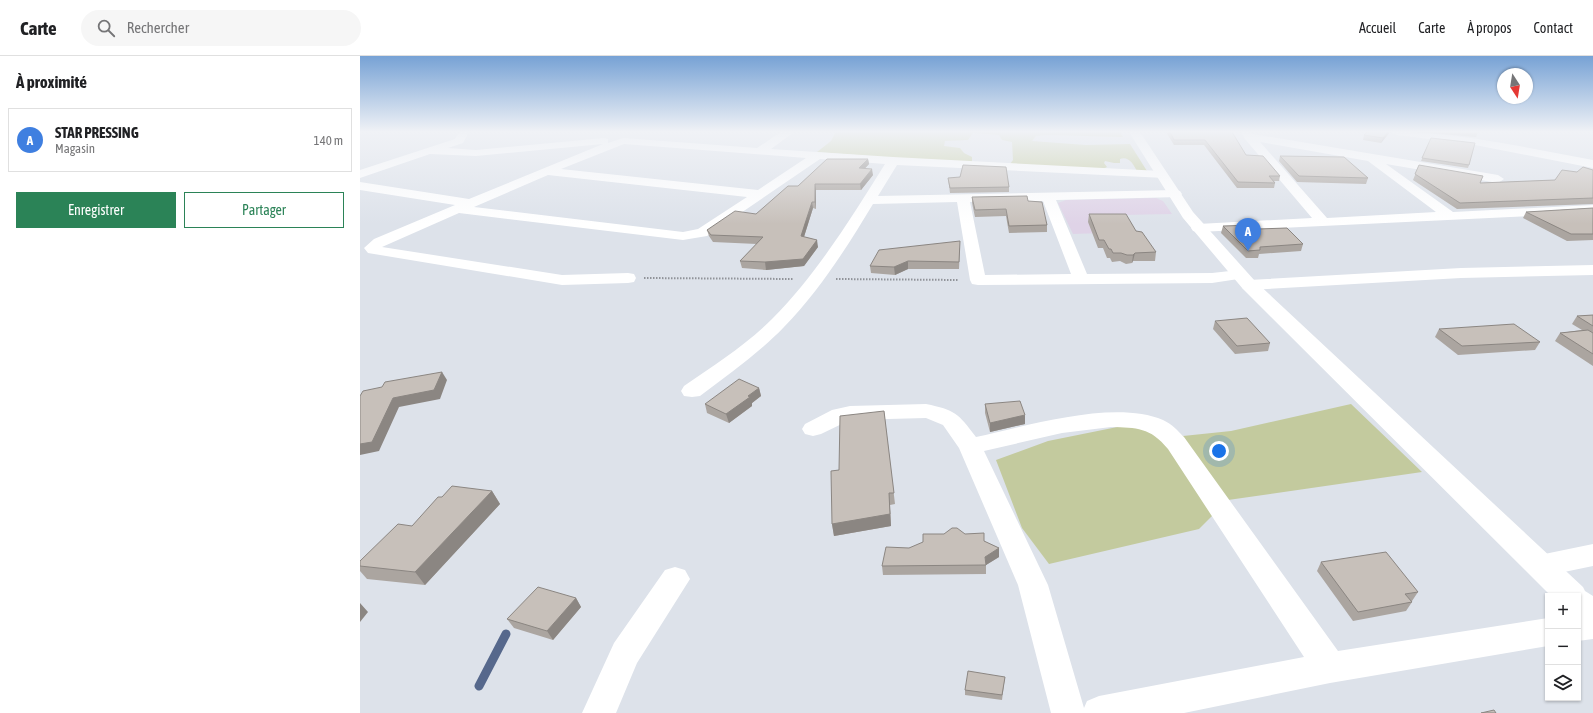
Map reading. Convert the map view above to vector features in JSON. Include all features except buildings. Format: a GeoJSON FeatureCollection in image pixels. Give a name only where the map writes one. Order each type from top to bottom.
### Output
{"type":"FeatureCollection","features":[{"type":"Feature","properties":{"kind":"main road"},"geometry":{"type":"LineString","coordinates":[[1154,163],[1198,228],[1244,280],[1569,593]]}},
{"type":"Feature","properties":{"kind":"main road"},"geometry":{"type":"LineString","coordinates":[[1581,605],[1593,616]]}},
{"type":"Feature","properties":{"kind":"street"},"geometry":{"type":"LineString","coordinates":[[360,174],[395,163]]}},
{"type":"Feature","properties":{"kind":"street"},"geometry":{"type":"LineString","coordinates":[[567,163],[379,242],[374,245],[373,250],[562,280],[628,278]]}},
{"type":"Feature","properties":{"kind":"street"},"geometry":{"type":"LineString","coordinates":[[360,186],[464,206],[684,236],[702,233],[807,163]]}},
{"type":"Feature","properties":{"kind":"street"},"geometry":{"type":"LineString","coordinates":[[692,392],[747,350],[778,323],[816,279],[893,163]]}},
{"type":"Feature","properties":{"kind":"street"},"geometry":{"type":"LineString","coordinates":[[908,163],[1161,174]]}},
{"type":"Feature","properties":{"kind":"street"},"geometry":{"type":"LineString","coordinates":[[1271,163],[1322,221]]}},
{"type":"Feature","properties":{"kind":"street"},"geometry":{"type":"LineString","coordinates":[[1378,163],[1450,216]]}},
{"type":"Feature","properties":{"kind":"street"},"geometry":{"type":"LineString","coordinates":[[1404,163],[1498,179]]}},
{"type":"Feature","properties":{"kind":"street"},"geometry":{"type":"LineString","coordinates":[[546,171],[759,194]]}},
{"type":"Feature","properties":{"kind":"street"},"geometry":{"type":"LineString","coordinates":[[869,200],[1175,194]]}},
{"type":"Feature","properties":{"kind":"street"},"geometry":{"type":"LineString","coordinates":[[1048,197],[1080,280]]}},
{"type":"Feature","properties":{"kind":"street"},"geometry":{"type":"LineString","coordinates":[[963,198],[978,280],[1212,278],[1244,280],[1593,270]]}},
{"type":"Feature","properties":{"kind":"street"},"geometry":{"type":"LineString","coordinates":[[1198,228],[1593,209]]}},
{"type":"Feature","properties":{"kind":"street"},"geometry":{"type":"LineString","coordinates":[[360,239],[379,242]]}},
{"type":"Feature","properties":{"kind":"street"},"geometry":{"type":"LineString","coordinates":[[813,429],[840,415],[850,413],[926,411],[940,414],[951,420],[970,446],[1033,585],[1068,713]]}},
{"type":"Feature","properties":{"kind":"street"},"geometry":{"type":"LineString","coordinates":[[970,446],[1083,422],[1134,420],[1153,425],[1168,433],[1176,442],[1330,668]]}},
{"type":"Feature","properties":{"kind":"street"},"geometry":{"type":"LineString","coordinates":[[1540,565],[1593,555]]}},
{"type":"Feature","properties":{"kind":"street"},"geometry":{"type":"LineString","coordinates":[[599,713],[625,654],[675,579]]}},
{"type":"Feature","properties":{"kind":"street"},"geometry":{"type":"LineString","coordinates":[[1581,627],[1593,625]]}},
{"type":"Feature","properties":{"kind":"street"},"geometry":{"type":"LineString","coordinates":[[1099,713],[1330,668],[1545,632]]}},
{"type":"Feature","properties":{"kind":"path"},"geometry":{"type":"LineString","coordinates":[[628,278],[978,280]]}},
{"type":"Feature","properties":{"kind":"shaded area"},"geometry":{"type":"Polygon","coordinates":[[[1156,198],[1163,201],[1172,214],[1121,215],[1131,232],[1073,234],[1058,203],[1066,200],[1156,198]]]}},
{"type":"Feature","properties":{"kind":"green space"},"geometry":{"type":"Polygon","coordinates":[[[1011,163],[1104,163],[1107,167],[1103,169],[1010,164],[1011,163]]]}},
{"type":"Feature","properties":{"kind":"green space"},"geometry":{"type":"Polygon","coordinates":[[[1131,163],[1142,163],[1147,171],[1137,171],[1131,163]]]}},
{"type":"Feature","properties":{"kind":"green space"},"geometry":{"type":"Polygon","coordinates":[[[1351,404],[1422,472],[1228,500],[1199,529],[1049,564],[1022,528],[996,460],[1048,441],[1157,419],[1183,436],[1231,431],[1351,404]]]}},
{"type":"Feature","properties":{"kind":"waterway"},"geometry":{"type":"LineString","coordinates":[[479,686],[506,634]]}},
{"type":"Feature","properties":{"kind":"place","name":"STAR PRESSING"},"geometry":{"type":"Point","coordinates":[1248,251]}}]}
